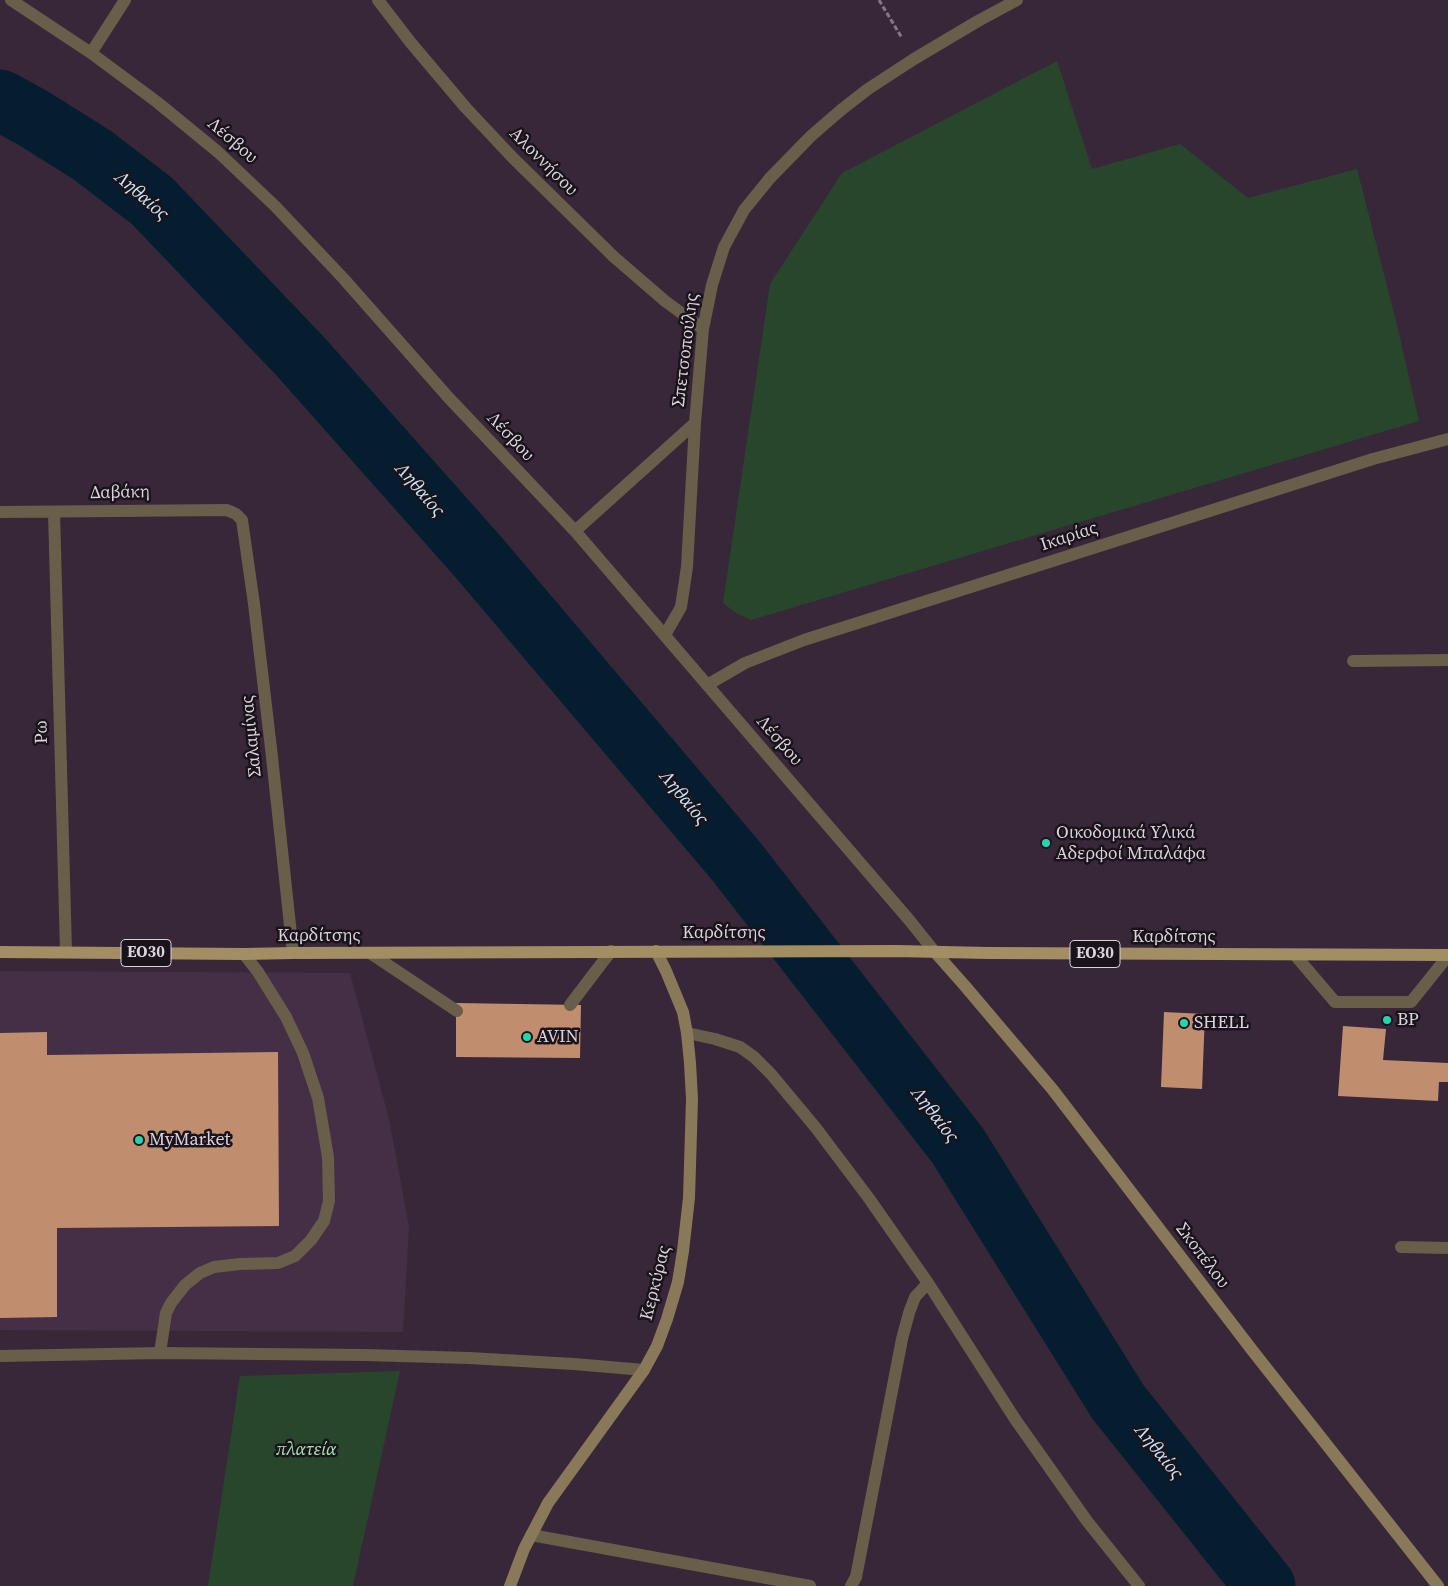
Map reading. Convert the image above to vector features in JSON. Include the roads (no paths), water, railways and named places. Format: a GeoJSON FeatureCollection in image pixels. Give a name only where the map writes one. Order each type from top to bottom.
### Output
{"type":"FeatureCollection","features":[{"type":"Feature","properties":{"kind":"main road","name":"Καρδίτσης"},"geometry":{"type":"LineString","coordinates":[[0,952],[66,951],[244,954],[934,951],[1448,956]]}},
{"type":"Feature","properties":{"kind":"main road","name":"Κερκύρας"},"geometry":{"type":"LineString","coordinates":[[510,1586],[531,1535],[548,1503],[644,1370],[657,1346],[678,1282],[689,1198],[692,1098],[687,1033],[678,999],[656,951]]}},
{"type":"Feature","properties":{"kind":"main road","name":"Σκοπέλου"},"geometry":{"type":"LineString","coordinates":[[934,951],[1053,1090],[1252,1350],[1438,1586]]}},
{"type":"Feature","properties":{"kind":"street","name":"Λέσβου"},"geometry":{"type":"LineString","coordinates":[[11,0],[91,53],[190,128],[246,177],[337,272],[448,397],[575,531],[934,951]]}},
{"type":"Feature","properties":{"kind":"street"},"geometry":{"type":"LineString","coordinates":[[91,53],[125,0]]}},
{"type":"Feature","properties":{"kind":"street","name":"Αλοννήσου"},"geometry":{"type":"LineString","coordinates":[[378,0],[460,100],[513,158],[614,258],[702,329]]}},
{"type":"Feature","properties":{"kind":"street","name":"Σπετσοπούλης"},"geometry":{"type":"LineString","coordinates":[[665,636],[681,607],[687,568],[702,329],[712,285],[724,247],[744,210],[770,178],[811,136],[868,89],[978,21],[1018,0]]}},
{"type":"Feature","properties":{"kind":"street"},"geometry":{"type":"LineString","coordinates":[[575,531],[695,423]]}},
{"type":"Feature","properties":{"kind":"street","name":"Ικαρίας"},"geometry":{"type":"LineString","coordinates":[[707,685],[745,663],[804,640],[1354,465],[1448,439]]}},
{"type":"Feature","properties":{"kind":"street","name":"Δαβάκη"},"geometry":{"type":"LineString","coordinates":[[0,512],[227,510],[239,516]]}},
{"type":"Feature","properties":{"kind":"street","name":"Ρω"},"geometry":{"type":"LineString","coordinates":[[54,512],[66,951]]}},
{"type":"Feature","properties":{"kind":"street","name":"Σαλαμίνας"},"geometry":{"type":"LineString","coordinates":[[239,516],[242,520],[246,538],[272,748],[293,953]]}},
{"type":"Feature","properties":{"kind":"street"},"geometry":{"type":"LineString","coordinates":[[1353,662],[1448,660]]}},
{"type":"Feature","properties":{"kind":"street"},"geometry":{"type":"LineString","coordinates":[[570,1005],[611,952]]}},
{"type":"Feature","properties":{"kind":"street"},"geometry":{"type":"LineString","coordinates":[[370,953],[457,1011]]}},
{"type":"Feature","properties":{"kind":"street"},"geometry":{"type":"LineString","coordinates":[[160,1353],[166,1313],[170,1303],[185,1285],[200,1273],[214,1267],[278,1263],[295,1256],[311,1240],[324,1221],[329,1201],[328,1157],[318,1098],[303,1053],[286,1017],[258,972],[244,954]]}},
{"type":"Feature","properties":{"kind":"street"},"geometry":{"type":"LineString","coordinates":[[1295,955],[1335,1002],[1411,1002],[1448,956]]}},
{"type":"Feature","properties":{"kind":"street"},"geometry":{"type":"LineString","coordinates":[[687,1033],[740,1047],[754,1057],[771,1074],[816,1128],[868,1197],[928,1283],[1016,1420],[1087,1521],[1139,1586]]}},
{"type":"Feature","properties":{"kind":"street"},"geometry":{"type":"LineString","coordinates":[[1401,1247],[1448,1248]]}},
{"type":"Feature","properties":{"kind":"street"},"geometry":{"type":"LineString","coordinates":[[851,1586],[856,1577],[902,1339],[915,1297],[928,1283]]}},
{"type":"Feature","properties":{"kind":"street"},"geometry":{"type":"LineString","coordinates":[[0,1356],[160,1353],[365,1355],[469,1358],[644,1370]]}},
{"type":"Feature","properties":{"kind":"street"},"geometry":{"type":"LineString","coordinates":[[531,1535],[810,1586]]}},
{"type":"Feature","properties":{"kind":"street"},"geometry":{"type":"LineString","coordinates":[[1444,1586],[1448,1584]]}},
{"type":"Feature","properties":{"kind":"waterway","name":"Ληθαίος"},"geometry":{"type":"LineString","coordinates":[[0,100],[92,155],[152,201],[300,356],[480,559],[736,861],[958,1146],[1118,1402],[1265,1586]]}},
{"type":"Feature","properties":{"kind":"place","name":"Οικοδομικά Υλικά Αδερφοί Μπαλάφα"},"geometry":{"type":"Point","coordinates":[1046,843]}},
{"type":"Feature","properties":{"kind":"place","name":"BP"},"geometry":{"type":"Point","coordinates":[1387,1020]}},
{"type":"Feature","properties":{"kind":"place","name":"SHELL"},"geometry":{"type":"Point","coordinates":[1184,1023]}},
{"type":"Feature","properties":{"kind":"place","name":"AVIN"},"geometry":{"type":"Point","coordinates":[527,1037]}},
{"type":"Feature","properties":{"kind":"place","name":"MyMarket"},"geometry":{"type":"Point","coordinates":[139,1140]}},
{"type":"Feature","properties":{"kind":"park label","name":"πλατεία"},"geometry":{"type":"Point","coordinates":[306,1450]}}]}
